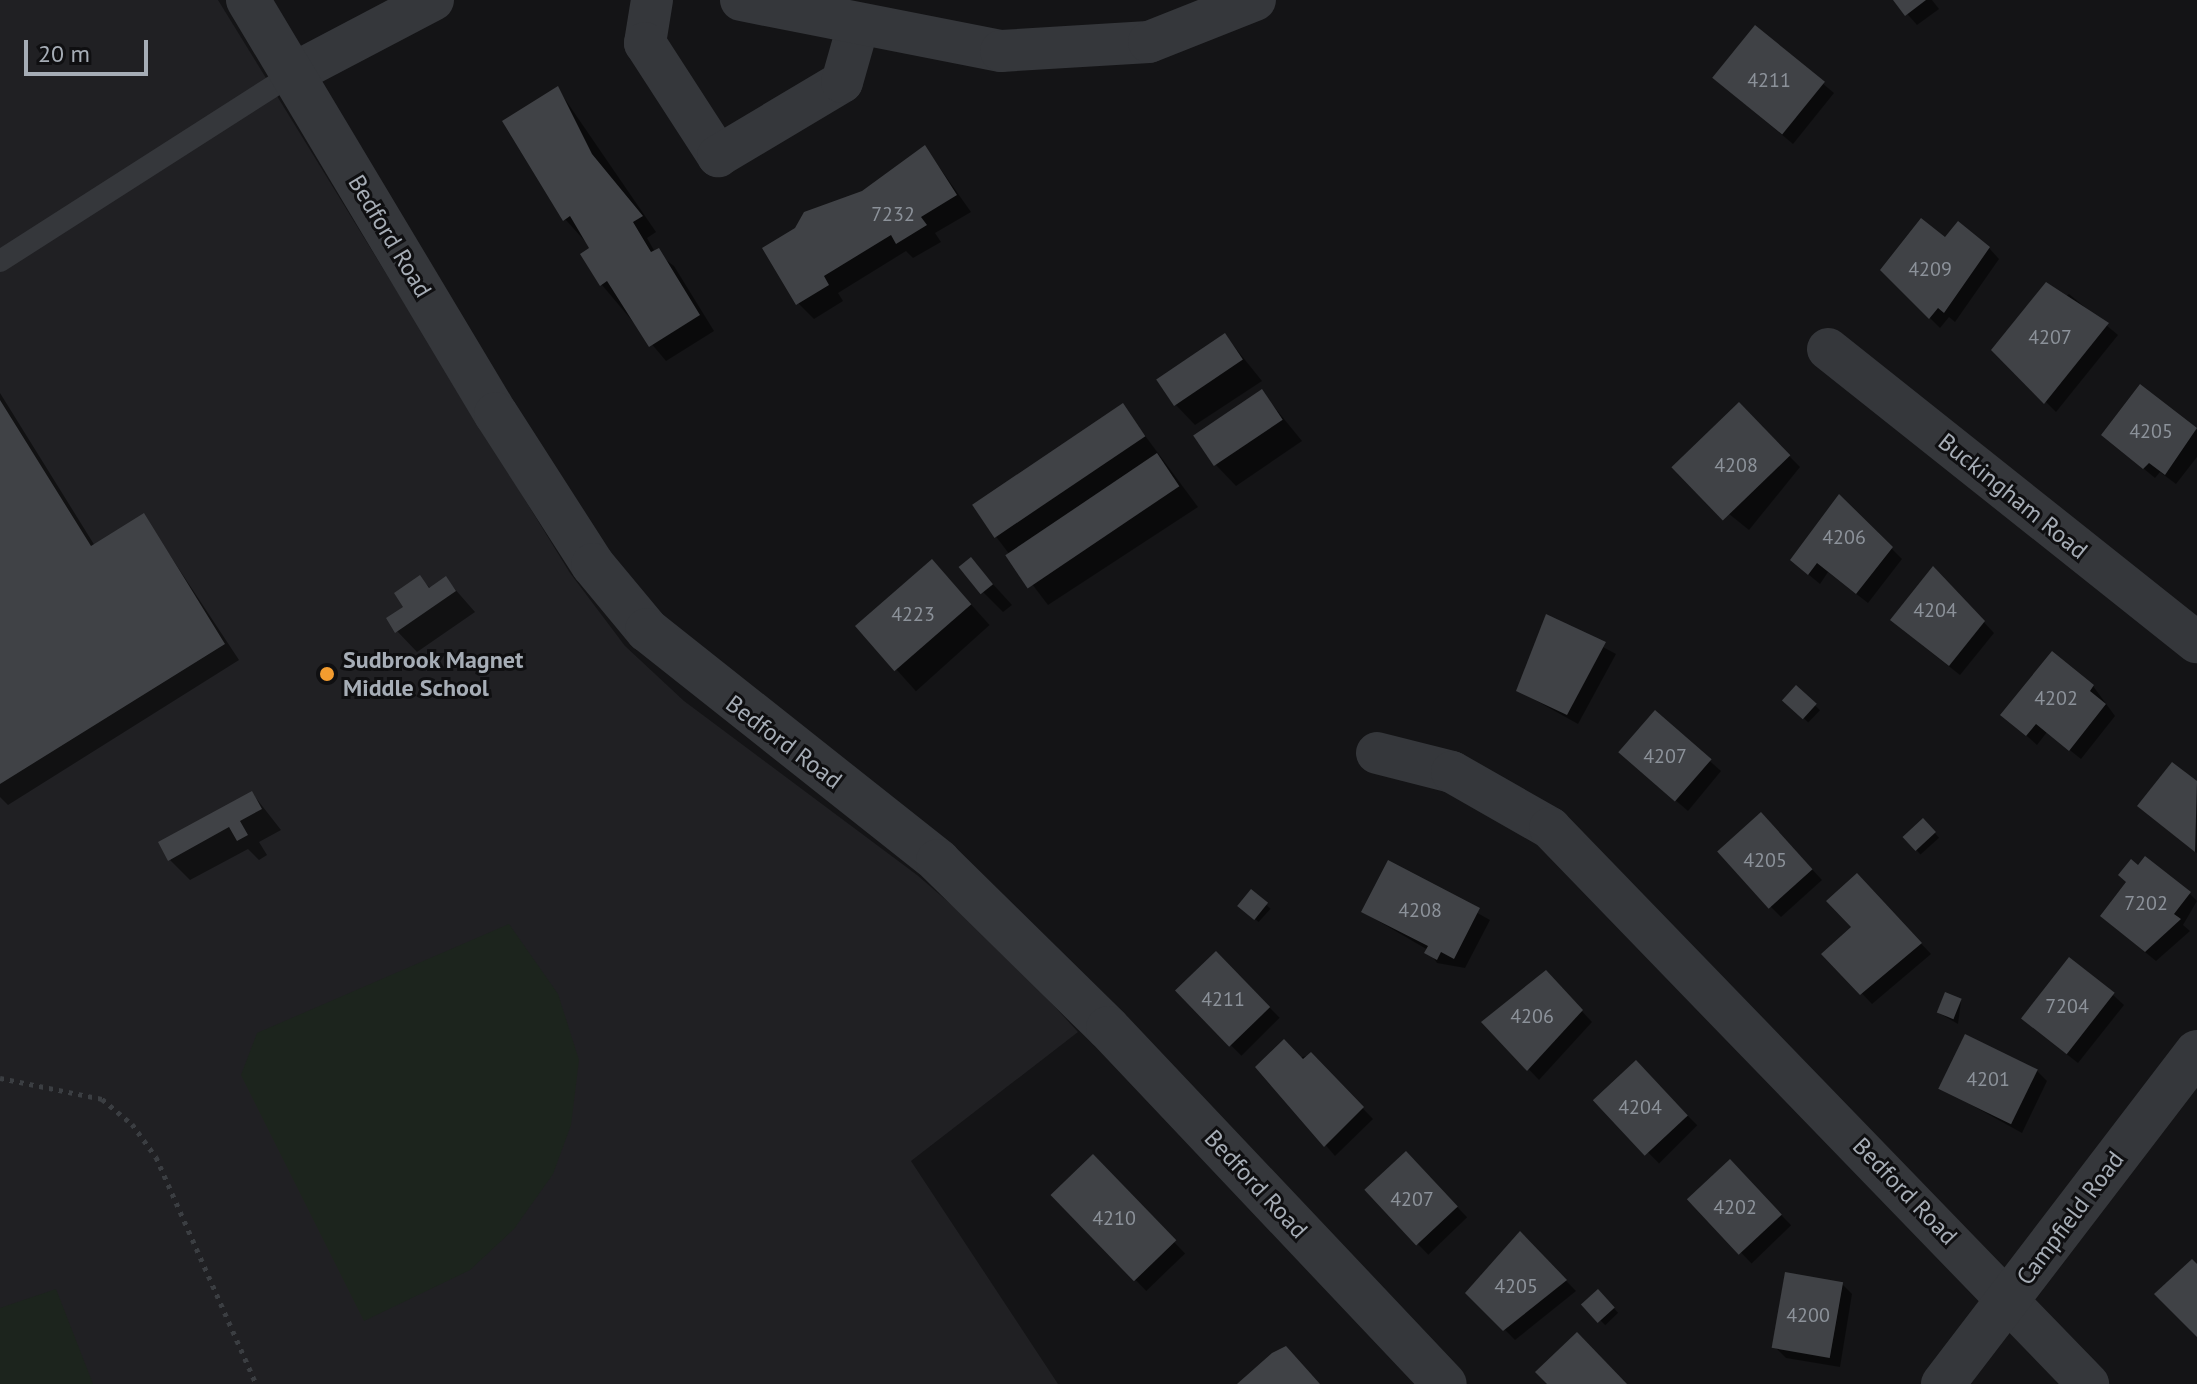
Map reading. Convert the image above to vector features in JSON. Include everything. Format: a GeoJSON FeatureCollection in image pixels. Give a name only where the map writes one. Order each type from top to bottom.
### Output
{"type":"FeatureCollection","features":[{"type":"Feature","properties":{"kind":"street","name":"Bedford Road"},"geometry":{"type":"LineString","coordinates":[[248,0],[496,414],[593,565],[647,630],[938,861],[1108,1028],[1445,1384]]}},
{"type":"Feature","properties":{"kind":"street"},"geometry":{"type":"LineString","coordinates":[[294,73],[433,0]]}},
{"type":"Feature","properties":{"kind":"street"},"geometry":{"type":"LineString","coordinates":[[652,0],[645,43],[718,156],[842,82],[858,26]]}},
{"type":"Feature","properties":{"kind":"street"},"geometry":{"type":"LineString","coordinates":[[741,0],[972,48],[1078,50],[1149,42],[1255,0]]}},
{"type":"Feature","properties":{"kind":"street","name":"Buckingham Road"},"geometry":{"type":"LineString","coordinates":[[1828,349],[2197,642]]}},
{"type":"Feature","properties":{"kind":"street","name":"Bedford Road"},"geometry":{"type":"LineString","coordinates":[[1377,753],[1452,772],[1550,828],[2088,1384]]}},
{"type":"Feature","properties":{"kind":"street","name":"Campfield Road"},"geometry":{"type":"LineString","coordinates":[[1943,1384],[2197,1052]]}},
{"type":"Feature","properties":{"kind":"lane"},"geometry":{"type":"LineString","coordinates":[[0,261],[294,73]]}},
{"type":"Feature","properties":{"kind":"path"},"geometry":{"type":"LineString","coordinates":[[0,1078],[102,1099],[132,1124],[156,1157],[256,1384]]}},
{"type":"Feature","properties":{"kind":"shaded area","name":"Sudbrook Magnet Middle School"},"geometry":{"type":"Polygon","coordinates":[[[0,0],[218,0],[570,573],[625,646],[684,701],[917,875],[997,944],[1078,1032],[911,1161],[1058,1384],[0,1384],[0,0]]]}},
{"type":"Feature","properties":{"kind":"shaded area"},"geometry":{"type":"Polygon","coordinates":[[[509,924],[558,994],[579,1060],[571,1125],[553,1174],[514,1229],[470,1270],[364,1321],[241,1075],[257,1033],[509,924]]]}},
{"type":"Feature","properties":{"kind":"shaded area"},"geometry":{"type":"Polygon","coordinates":[[[56,1289],[93,1384],[0,1384],[0,1308],[56,1289]]]}},
{"type":"Feature","properties":{"kind":"building"},"geometry":{"type":"Polygon","coordinates":[[[1893,0],[1926,0],[1905,16],[1893,0]]]}},
{"type":"Feature","properties":{"kind":"building"},"geometry":{"type":"Polygon","coordinates":[[[1755,25],[1825,82],[1782,134],[1712,78],[1755,25]]]}},
{"type":"Feature","properties":{"kind":"building"},"geometry":{"type":"Polygon","coordinates":[[[558,86],[592,154],[643,216],[633,222],[651,252],[659,248],[700,315],[649,347],[607,281],[600,286],[580,254],[589,248],[570,216],[563,221],[502,121],[558,86]]]}},
{"type":"Feature","properties":{"kind":"building"},"geometry":{"type":"Polygon","coordinates":[[[925,145],[957,195],[921,217],[927,225],[896,244],[891,235],[824,276],[829,285],[796,305],[762,248],[795,228],[804,212],[862,191],[925,145]]]}},
{"type":"Feature","properties":{"kind":"building"},"geometry":{"type":"Polygon","coordinates":[[[1921,218],[1945,237],[1958,221],[1990,247],[1944,313],[1938,308],[1929,319],[1880,270],[1921,218]]]}},
{"type":"Feature","properties":{"kind":"building"},"geometry":{"type":"Polygon","coordinates":[[[2046,282],[2109,323],[2044,404],[1991,350],[2046,282]]]}},
{"type":"Feature","properties":{"kind":"building"},"geometry":{"type":"Polygon","coordinates":[[[1225,333],[1243,360],[1174,406],[1156,379],[1225,333]]]}},
{"type":"Feature","properties":{"kind":"building"},"geometry":{"type":"Polygon","coordinates":[[[2140,384],[2197,428],[2165,475],[2149,463],[2143,469],[2101,435],[2140,384]]]}},
{"type":"Feature","properties":{"kind":"building"},"geometry":{"type":"Polygon","coordinates":[[[1262,389],[1283,420],[1214,466],[1193,435],[1262,389]]]}},
{"type":"Feature","properties":{"kind":"building"},"geometry":{"type":"Polygon","coordinates":[[[0,400],[91,546],[144,513],[225,644],[0,784],[0,400]]]}},
{"type":"Feature","properties":{"kind":"building"},"geometry":{"type":"Polygon","coordinates":[[[1739,402],[1790,455],[1723,521],[1671,467],[1739,402]]]}},
{"type":"Feature","properties":{"kind":"building"},"geometry":{"type":"Polygon","coordinates":[[[1123,403],[1145,436],[994,538],[972,505],[1123,403]]]}},
{"type":"Feature","properties":{"kind":"building"},"geometry":{"type":"Polygon","coordinates":[[[1157,453],[1179,486],[1028,588],[1005,555],[1157,453]]]}},
{"type":"Feature","properties":{"kind":"building"},"geometry":{"type":"Polygon","coordinates":[[[1839,494],[1893,547],[1856,594],[1817,563],[1808,575],[1790,560],[1839,494]]]}},
{"type":"Feature","properties":{"kind":"building"},"geometry":{"type":"Polygon","coordinates":[[[971,557],[993,584],[981,594],[959,567],[971,557]]]}},
{"type":"Feature","properties":{"kind":"building"},"geometry":{"type":"Polygon","coordinates":[[[932,559],[971,604],[894,671],[855,626],[932,559]]]}},
{"type":"Feature","properties":{"kind":"building"},"geometry":{"type":"Polygon","coordinates":[[[1933,566],[1985,621],[1949,666],[1890,620],[1933,566]]]}},
{"type":"Feature","properties":{"kind":"building"},"geometry":{"type":"Polygon","coordinates":[[[420,575],[429,588],[446,576],[456,591],[395,633],[386,618],[403,607],[394,593],[420,575]]]}},
{"type":"Feature","properties":{"kind":"building"},"geometry":{"type":"Polygon","coordinates":[[[1546,614],[1606,642],[1567,715],[1516,691],[1546,614]]]}},
{"type":"Feature","properties":{"kind":"building"},"geometry":{"type":"Polygon","coordinates":[[[2052,651],[2094,685],[2090,691],[2106,704],[2069,751],[2036,724],[2026,736],[2000,715],[2052,651]]]}},
{"type":"Feature","properties":{"kind":"building"},"geometry":{"type":"Polygon","coordinates":[[[1796,685],[1817,704],[1803,719],[1782,701],[1796,685]]]}},
{"type":"Feature","properties":{"kind":"building"},"geometry":{"type":"Polygon","coordinates":[[[1655,710],[1712,759],[1675,801],[1618,752],[1655,710]]]}},
{"type":"Feature","properties":{"kind":"building"},"geometry":{"type":"Polygon","coordinates":[[[2172,762],[2197,781],[2195,852],[2137,806],[2172,762]]]}},
{"type":"Feature","properties":{"kind":"building"},"geometry":{"type":"Polygon","coordinates":[[[252,791],[262,809],[240,821],[248,835],[237,841],[229,827],[168,861],[158,842],[252,791]]]}},
{"type":"Feature","properties":{"kind":"building"},"geometry":{"type":"Polygon","coordinates":[[[1761,812],[1813,869],[1769,909],[1717,851],[1761,812]]]}},
{"type":"Feature","properties":{"kind":"building"},"geometry":{"type":"Polygon","coordinates":[[[1923,818],[1936,832],[1915,851],[1903,837],[1923,818]]]}},
{"type":"Feature","properties":{"kind":"building"},"geometry":{"type":"Polygon","coordinates":[[[2145,856],[2191,892],[2174,914],[2181,919],[2145,952],[2100,916],[2126,882],[2118,875],[2131,859],[2138,865],[2145,856]]]}},
{"type":"Feature","properties":{"kind":"building"},"geometry":{"type":"Polygon","coordinates":[[[1388,860],[1480,908],[1454,959],[1441,952],[1437,960],[1424,953],[1428,946],[1361,912],[1388,860]]]}},
{"type":"Feature","properties":{"kind":"building"},"geometry":{"type":"Polygon","coordinates":[[[1857,873],[1922,943],[1860,995],[1821,954],[1851,927],[1826,901],[1857,873]]]}},
{"type":"Feature","properties":{"kind":"building"},"geometry":{"type":"Polygon","coordinates":[[[1251,889],[1268,903],[1254,920],[1237,906],[1251,889]]]}},
{"type":"Feature","properties":{"kind":"building"},"geometry":{"type":"Polygon","coordinates":[[[1216,951],[1270,1007],[1229,1047],[1175,991],[1216,951]]]}},
{"type":"Feature","properties":{"kind":"building"},"geometry":{"type":"Polygon","coordinates":[[[2069,957],[2115,993],[2067,1054],[2021,1018],[2069,957]]]}},
{"type":"Feature","properties":{"kind":"building"},"geometry":{"type":"Polygon","coordinates":[[[1546,970],[1583,1010],[1527,1071],[1481,1022],[1546,970]]]}},
{"type":"Feature","properties":{"kind":"building"},"geometry":{"type":"Polygon","coordinates":[[[1945,992],[1962,999],[1953,1019],[1937,1012],[1945,992]]]}},
{"type":"Feature","properties":{"kind":"building"},"geometry":{"type":"Polygon","coordinates":[[[1965,1034],[2038,1070],[2011,1124],[1938,1089],[1965,1034]]]}},
{"type":"Feature","properties":{"kind":"building"},"geometry":{"type":"Polygon","coordinates":[[[1284,1039],[1303,1059],[1311,1052],[1364,1107],[1324,1147],[1255,1067],[1284,1039]]]}},
{"type":"Feature","properties":{"kind":"building"},"geometry":{"type":"Polygon","coordinates":[[[1636,1060],[1688,1116],[1645,1156],[1593,1100],[1636,1060]]]}},
{"type":"Feature","properties":{"kind":"building"},"geometry":{"type":"Polygon","coordinates":[[[1406,1151],[1458,1207],[1416,1245],[1364,1190],[1406,1151]]]}},
{"type":"Feature","properties":{"kind":"building"},"geometry":{"type":"Polygon","coordinates":[[[1093,1154],[1176,1240],[1134,1281],[1051,1195],[1093,1154]]]}},
{"type":"Feature","properties":{"kind":"building"},"geometry":{"type":"Polygon","coordinates":[[[1730,1159],[1782,1215],[1739,1255],[1687,1199],[1730,1159]]]}},
{"type":"Feature","properties":{"kind":"building"},"geometry":{"type":"Polygon","coordinates":[[[1520,1231],[1567,1280],[1503,1331],[1465,1293],[1520,1231]]]}},
{"type":"Feature","properties":{"kind":"building"},"geometry":{"type":"Polygon","coordinates":[[[2192,1259],[2197,1264],[2197,1337],[2154,1294],[2192,1259]]]}},
{"type":"Feature","properties":{"kind":"building"},"geometry":{"type":"Polygon","coordinates":[[[1785,1272],[1843,1282],[1830,1358],[1772,1348],[1785,1272]]]}},
{"type":"Feature","properties":{"kind":"building"},"geometry":{"type":"Polygon","coordinates":[[[1598,1289],[1615,1308],[1598,1323],[1581,1304],[1598,1289]]]}},
{"type":"Feature","properties":{"kind":"building"},"geometry":{"type":"Polygon","coordinates":[[[1577,1332],[1627,1384],[1547,1384],[1535,1372],[1577,1332]]]}},
{"type":"Feature","properties":{"kind":"building"},"geometry":{"type":"Polygon","coordinates":[[[1286,1346],[1320,1384],[1237,1384],[1272,1353],[1286,1346]]]}},
{"type":"Feature","properties":{"kind":"place","name":"Sudbrook Magnet Middle School"},"geometry":{"type":"Point","coordinates":[327,674]}}]}
